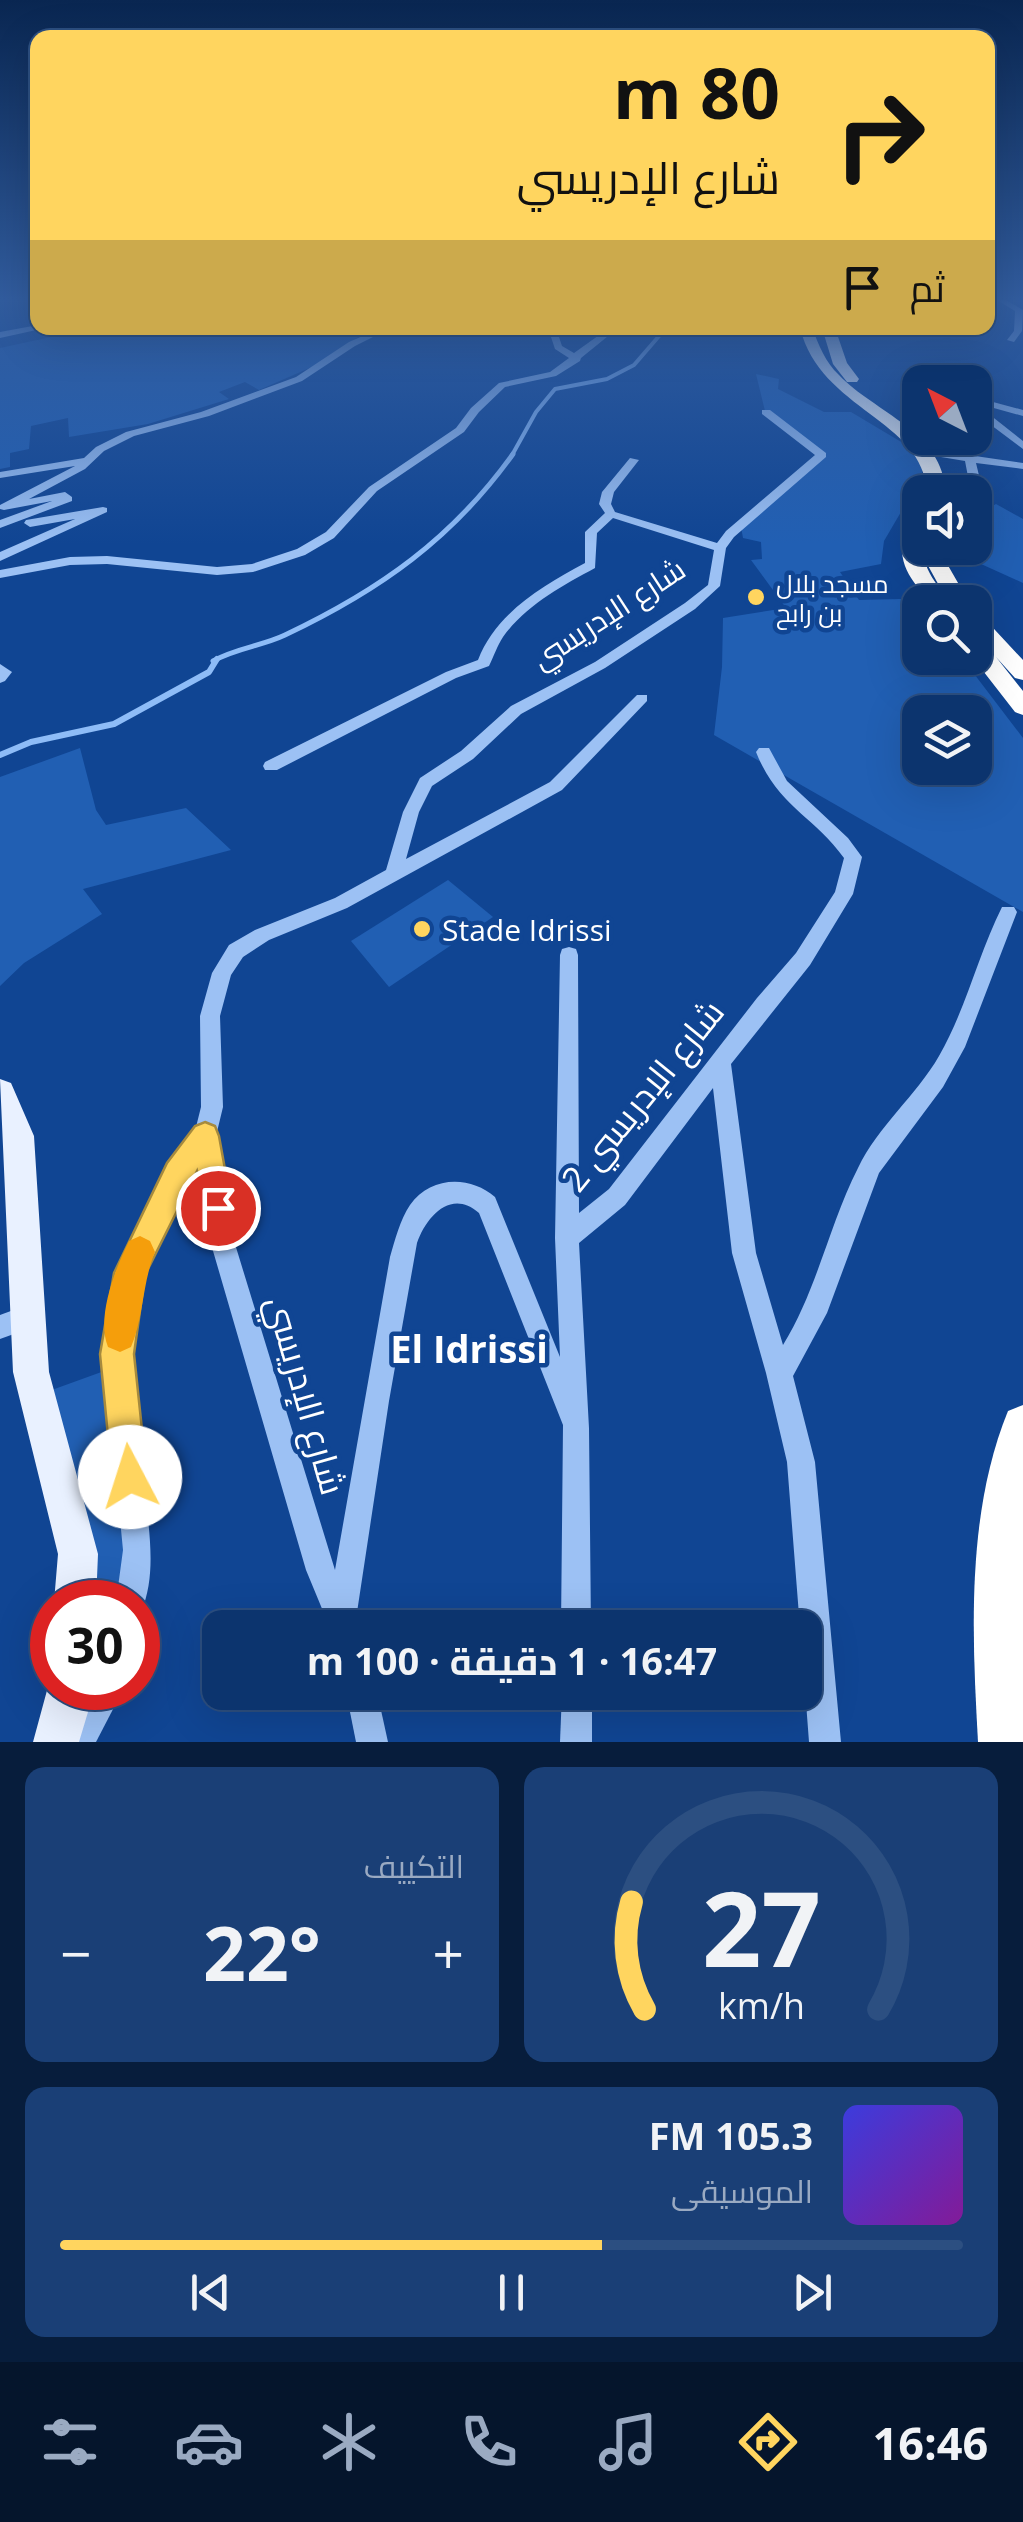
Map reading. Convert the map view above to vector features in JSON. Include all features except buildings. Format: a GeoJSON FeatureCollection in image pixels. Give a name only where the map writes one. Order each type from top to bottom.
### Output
{"type":"FeatureCollection","features":[{"type":"Feature","properties":{"kind":"highway"},"geometry":{"type":"LineString","coordinates":[[836,381],[928,457],[935,475]]}},
{"type":"Feature","properties":{"kind":"highway"},"geometry":{"type":"LineString","coordinates":[[856,381],[902,418]]}},
{"type":"Feature","properties":{"kind":"highway"},"geometry":{"type":"LineString","coordinates":[[945,455],[951,475]]}},
{"type":"Feature","properties":{"kind":"highway"},"geometry":{"type":"LineString","coordinates":[[992,639],[1023,673]]}},
{"type":"Feature","properties":{"kind":"highway"},"geometry":{"type":"LineString","coordinates":[[992,667],[1023,706]]}},
{"type":"Feature","properties":{"kind":"highway"},"geometry":{"type":"LineString","coordinates":[[1003,1742],[997,1629],[1000,1551],[1023,1426]]}},
{"type":"Feature","properties":{"kind":"main road"},"geometry":{"type":"LineString","coordinates":[[0,1093],[18,1136],[14,1322],[31,1372],[78,1554],[76,1580]]}},
{"type":"Feature","properties":{"kind":"main road"},"geometry":{"type":"LineString","coordinates":[[56,1742],[66,1710]]}},
{"type":"Feature","properties":{"kind":"street"},"geometry":{"type":"LineString","coordinates":[[0,526],[68,498],[65,494],[4,507],[130,434],[205,414],[293,381]]}},
{"type":"Feature","properties":{"kind":"street"},"geometry":{"type":"LineString","coordinates":[[0,571],[108,560],[217,572],[278,562],[330,535],[373,489],[441,445],[502,386],[522,381]]}},
{"type":"Feature","properties":{"kind":"street"},"geometry":{"type":"LineString","coordinates":[[992,405],[1023,413]]}},
{"type":"Feature","properties":{"kind":"street"},"geometry":{"type":"LineString","coordinates":[[720,548],[730,534],[822,455],[766,412]]}},
{"type":"Feature","properties":{"kind":"street"},"geometry":{"type":"LineString","coordinates":[[992,421],[1023,446]]}},
{"type":"Feature","properties":{"kind":"street"},"geometry":{"type":"LineString","coordinates":[[973,475],[969,455],[1023,466]]}},
{"type":"Feature","properties":{"kind":"street"},"geometry":{"type":"LineString","coordinates":[[610,514],[605,504],[608,492],[634,460]]}},
{"type":"Feature","properties":{"kind":"street"},"geometry":{"type":"LineString","coordinates":[[0,475],[86,461]]}},
{"type":"Feature","properties":{"kind":"street"},"geometry":{"type":"LineString","coordinates":[[0,526],[104,510],[0,557]]}},
{"type":"Feature","properties":{"kind":"street","name":"شارع الإدريسي"},"geometry":{"type":"LineString","coordinates":[[272,766],[451,675],[484,663],[489,642],[532,602],[591,566],[591,532],[610,514],[720,548],[714,586],[690,606],[600,665],[516,710],[468,755],[426,782],[411,812],[393,875]]}},
{"type":"Feature","properties":{"kind":"street"},"geometry":{"type":"LineString","coordinates":[[0,669],[4,672],[0,678]]}},
{"type":"Feature","properties":{"kind":"street","name":"شارع الإدريسي"},"geometry":{"type":"LineString","coordinates":[[338,1610],[320,1570],[224,1244],[205,1136],[212,1108],[210,1016],[222,973],[236,951],[262,935],[341,903],[556,786],[642,698]]}},
{"type":"Feature","properties":{"kind":"street","name":"شارع الإدريسي 2"},"geometry":{"type":"LineString","coordinates":[[576,1610],[576,1428],[567,1238],[617,1196],[803,959],[844,894],[850,871],[853,857],[845,844],[782,791],[764,752]]}},
{"type":"Feature","properties":{"kind":"street"},"geometry":{"type":"LineString","coordinates":[[779,1373],[802,1344],[866,1176],[894,1128],[936,1080],[1008,912]]}},
{"type":"Feature","properties":{"kind":"street"},"geometry":{"type":"LineString","coordinates":[[567,1238],[569,955]]}},
{"type":"Feature","properties":{"kind":"street"},"geometry":{"type":"LineString","coordinates":[[720,1062],[744,1253],[801,1462],[825,1742]]}},
{"type":"Feature","properties":{"kind":"street"},"geometry":{"type":"LineString","coordinates":[[134,1580],[137,1550],[117,1354],[130,1273],[177,1174],[205,1136]]}},
{"type":"Feature","properties":{"kind":"street","name":"شارع الإدريسي"},"geometry":{"type":"LineString","coordinates":[[346,1610],[400,1273],[416,1216],[432,1200],[468,1192],[486,1204],[576,1428]]}},
{"type":"Feature","properties":{"kind":"street"},"geometry":{"type":"LineString","coordinates":[[79,1742],[97,1710]]}},
{"type":"Feature","properties":{"kind":"street"},"geometry":{"type":"LineString","coordinates":[[365,1710],[372,1742]]}},
{"type":"Feature","properties":{"kind":"street"},"geometry":{"type":"LineString","coordinates":[[576,1710],[576,1742]]}},
{"type":"Feature","properties":{"kind":"shaded area"},"geometry":{"type":"Polygon","coordinates":[[[0,381],[279,381],[259,390],[245,382],[219,392],[229,399],[148,424],[69,437],[68,418],[31,426],[29,449],[10,453],[10,467],[0,469],[0,381]]]}},
{"type":"Feature","properties":{"kind":"shaded area"},"geometry":{"type":"Polygon","coordinates":[[[758,381],[779,381],[778,389],[824,412],[851,412],[902,442],[902,455],[914,455],[922,466],[922,475],[902,475],[902,510],[884,541],[881,564],[840,572],[859,600],[902,600],[902,675],[975,675],[990,695],[902,695],[902,785],[992,785],[992,697],[1023,738],[1023,912],[714,735],[723,618],[786,608],[751,560],[762,559],[761,542],[743,538],[741,527],[821,457],[765,411],[758,381]]]}},
{"type":"Feature","properties":{"kind":"shaded area"},"geometry":{"type":"Polygon","coordinates":[[[996,504],[1023,519],[1023,583],[983,565],[992,565],[992,506],[996,504]]]}},
{"type":"Feature","properties":{"kind":"shaded area"},"geometry":{"type":"Polygon","coordinates":[[[80,748],[96,810],[106,825],[186,808],[231,850],[83,889],[102,914],[24,963],[0,986],[0,777],[80,748]]]}},
{"type":"Feature","properties":{"kind":"shaded area","name":"Stade Idrissi"},"geometry":{"type":"Polygon","coordinates":[[[448,880],[493,917],[389,987],[351,941],[448,880]]]}},
{"type":"Feature","properties":{"kind":"shaded area"},"geometry":{"type":"Polygon","coordinates":[[[118,1366],[134,1580],[91,1580],[49,1391],[118,1366]]]}},
{"type":"Feature","properties":{"kind":"waterway"},"geometry":{"type":"LineString","coordinates":[[512,456],[536,412],[555,389],[595,381]]}},
{"type":"Feature","properties":{"kind":"waterway"},"geometry":{"type":"LineString","coordinates":[[217,659],[320,618],[412,560],[465,512],[512,456]]}},
{"type":"Feature","properties":{"kind":"waterway"},"geometry":{"type":"LineString","coordinates":[[0,755],[31,742],[114,724],[209,672],[217,659]]}},
{"type":"Feature","properties":{"kind":"waterway"},"geometry":{"type":"LineString","coordinates":[[213,661],[217,659]]}},
{"type":"Feature","properties":{"kind":"slow traffic"},"geometry":{"type":"LineString","coordinates":[[120,1336],[130,1273],[140,1252]]}},
{"type":"Feature","properties":{"kind":"place","name":"مسجد بلال بن رابح"},"geometry":{"type":"Point","coordinates":[756,597]}},
{"type":"Feature","properties":{"kind":"place","name":"Stade Idrissi"},"geometry":{"type":"Point","coordinates":[422,929]}},
{"type":"Feature","properties":{"kind":"district","name":"El Idrissi"},"geometry":{"type":"Point","coordinates":[469,1348]}},
{"type":"Feature","properties":{"kind":"route"},"geometry":{"type":"LineString","coordinates":[[130,1477],[117,1354],[130,1273],[177,1174],[205,1136],[218,1208]]}}]}
